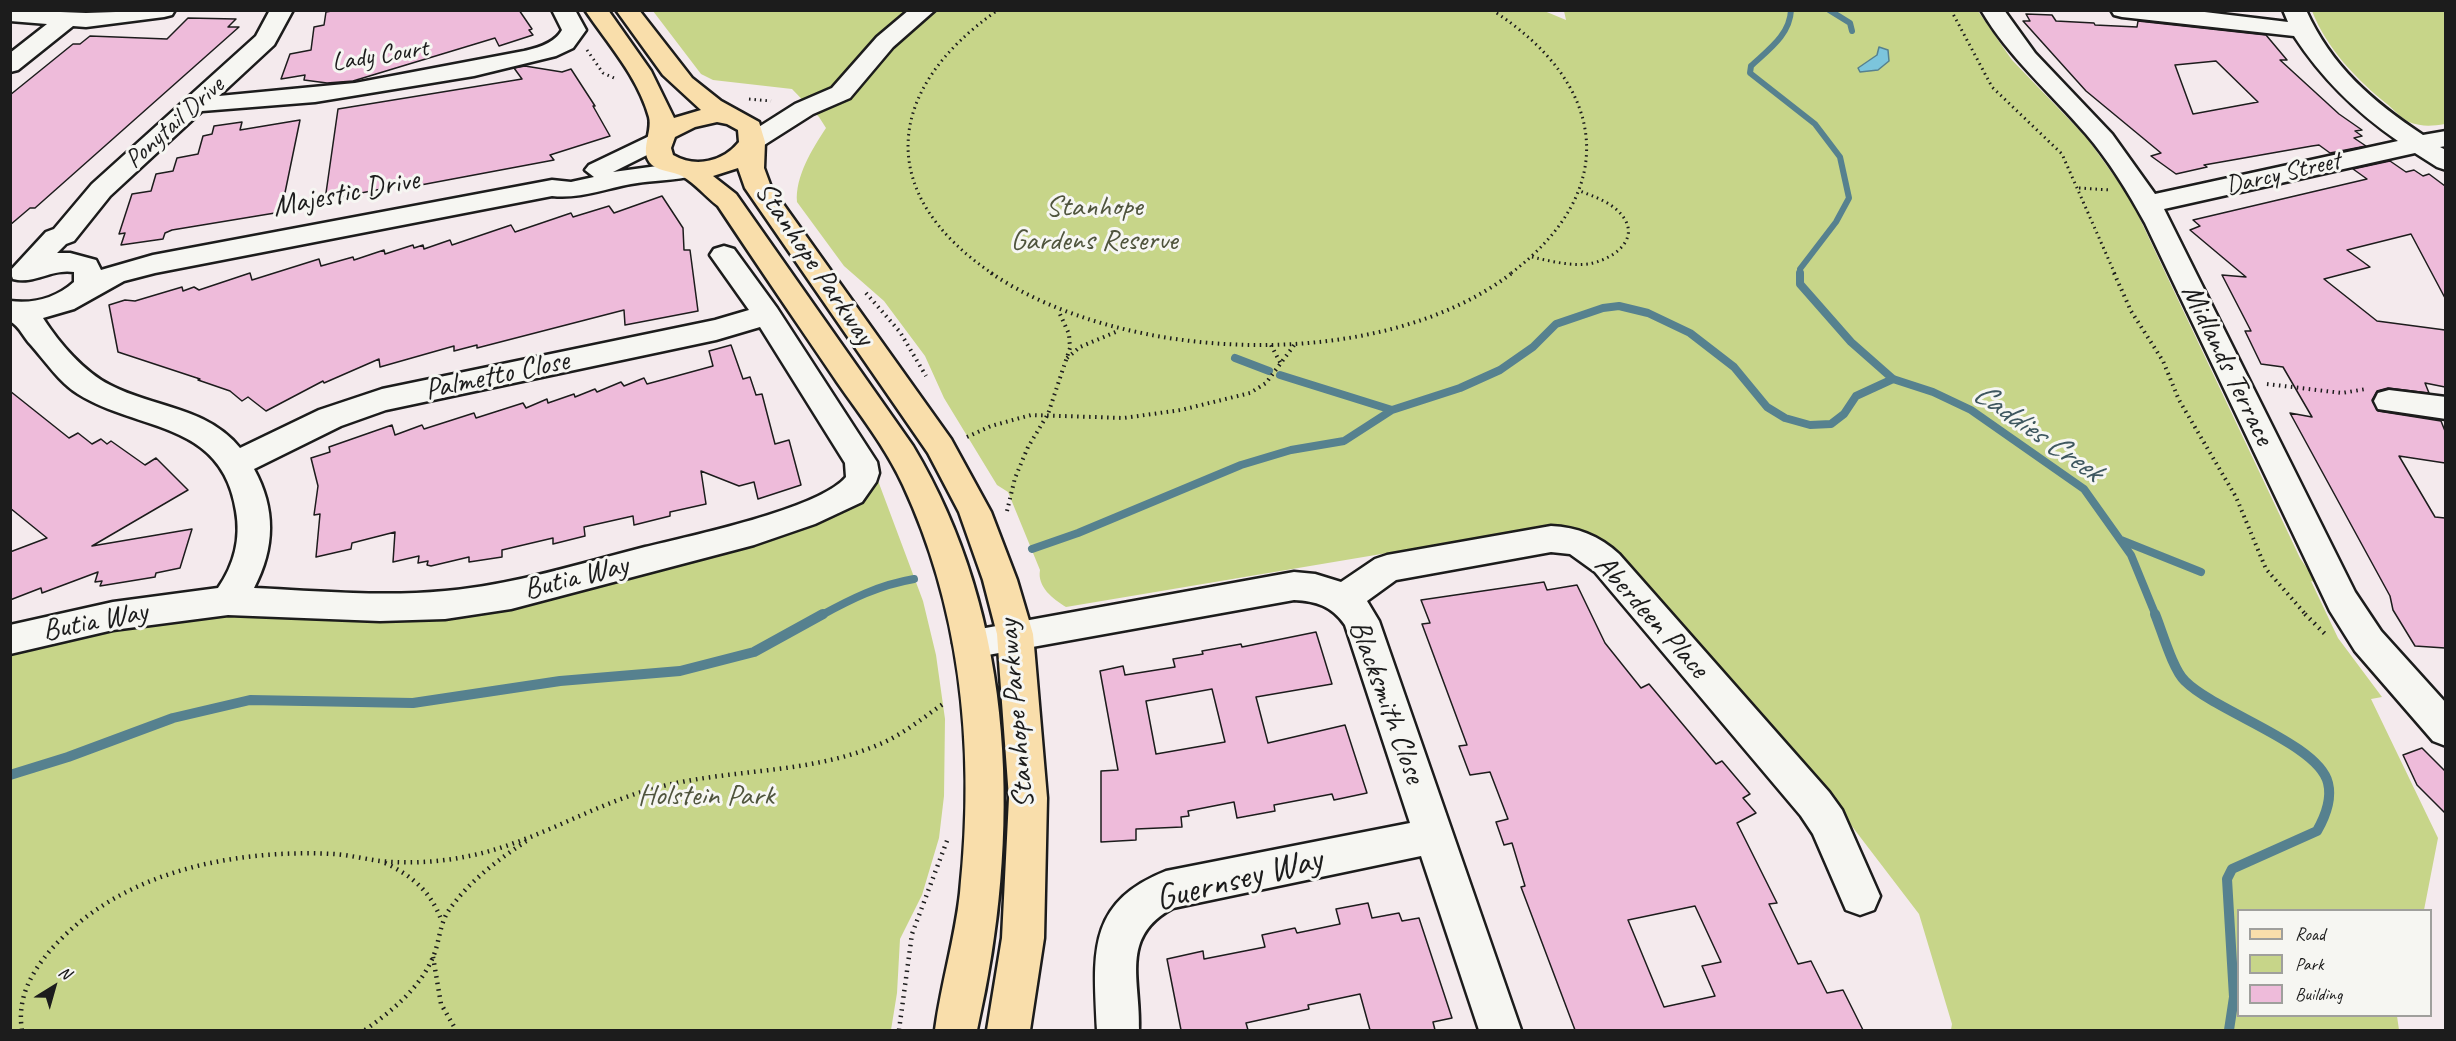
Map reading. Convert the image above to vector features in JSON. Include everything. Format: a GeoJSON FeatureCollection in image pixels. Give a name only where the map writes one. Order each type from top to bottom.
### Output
{"type":"FeatureCollection","features":[{"type":"Feature","properties":{"kind":"main road"},"geometry":{"type":"LineString","coordinates":[[596,10],[657,98],[665,124],[662,137]]}},
{"type":"Feature","properties":{"kind":"main road"},"geometry":{"type":"LineString","coordinates":[[627,10],[681,84],[700,101],[736,111],[750,127],[751,143],[732,161],[712,168],[689,170]]}},
{"type":"Feature","properties":{"kind":"main road"},"geometry":{"type":"LineString","coordinates":[[662,137],[671,129],[692,119],[736,111]]}},
{"type":"Feature","properties":{"kind":"main road","name":"Stanhope Parkway"},"geometry":{"type":"LineString","coordinates":[[662,137],[658,153],[661,159],[668,164],[689,170],[727,200],[892,438],[919,485],[949,558],[961,596],[971,643],[983,743],[983,849],[975,926],[956,1030]]}},
{"type":"Feature","properties":{"kind":"main road","name":"Stanhope Parkway"},"geometry":{"type":"LineString","coordinates":[[751,143],[751,168],[758,188],[940,447],[975,512],[1000,580],[1014,634],[1028,798],[1023,938],[1009,1030]]}},
{"type":"Feature","properties":{"kind":"street"},"geometry":{"type":"LineString","coordinates":[[10,14],[67,19],[112,19],[164,10]]}},
{"type":"Feature","properties":{"kind":"street","name":"Ponytail Drive"},"geometry":{"type":"LineString","coordinates":[[14,279],[56,238],[64,235],[101,190],[266,40],[282,10]]}},
{"type":"Feature","properties":{"kind":"street"},"geometry":{"type":"LineString","coordinates":[[562,10],[574,30],[569,39]]}},
{"type":"Feature","properties":{"kind":"street"},"geometry":{"type":"LineString","coordinates":[[751,143],[804,109],[829,99],[850,85],[877,50],[924,10]]}},
{"type":"Feature","properties":{"kind":"street","name":"Midlands Terrace"},"geometry":{"type":"LineString","coordinates":[[1992,10],[2024,56],[2111,149],[2148,204],[2342,600],[2368,641],[2445,730]]}},
{"type":"Feature","properties":{"kind":"street"},"geometry":{"type":"LineString","coordinates":[[2122,10],[2297,20],[2323,64],[2338,80],[2389,124],[2445,162]]}},
{"type":"Feature","properties":{"kind":"street"},"geometry":{"type":"LineString","coordinates":[[10,65],[67,19]]}},
{"type":"Feature","properties":{"kind":"street","name":"Lady Court"},"geometry":{"type":"LineString","coordinates":[[196,104],[261,102],[296,98],[484,68],[538,54],[569,39]]}},
{"type":"Feature","properties":{"kind":"street"},"geometry":{"type":"LineString","coordinates":[[736,111],[804,109]]}},
{"type":"Feature","properties":{"kind":"street","name":"Majestic Drive"},"geometry":{"type":"LineString","coordinates":[[552,188],[568,179],[618,162],[662,137]]}},
{"type":"Feature","properties":{"kind":"street","name":"Darcy Street"},"geometry":{"type":"LineString","coordinates":[[2148,204],[2445,138]]}},
{"type":"Feature","properties":{"kind":"street","name":"Majestic Drive"},"geometry":{"type":"LineString","coordinates":[[13,312],[44,310],[79,279],[114,275],[153,264],[552,188],[571,190],[632,176],[689,170]]}},
{"type":"Feature","properties":{"kind":"street"},"geometry":{"type":"LineString","coordinates":[[49,344],[79,279],[70,254],[68,238],[64,235]]}},
{"type":"Feature","properties":{"kind":"street","name":"Butia Way"},"geometry":{"type":"LineString","coordinates":[[10,640],[113,616],[228,601],[380,607],[445,605],[511,595],[754,532],[838,501],[860,482],[863,473],[861,462],[767,315],[724,255]]}},
{"type":"Feature","properties":{"kind":"street"},"geometry":{"type":"LineString","coordinates":[[14,279],[49,263],[79,279]]}},
{"type":"Feature","properties":{"kind":"street"},"geometry":{"type":"LineString","coordinates":[[13,312],[28,318],[41,339],[49,344],[68,371],[87,386],[111,399],[192,426],[207,435],[236,464],[251,500],[254,539],[242,579],[228,601]]}},
{"type":"Feature","properties":{"kind":"street","name":"Palmetto Close"},"geometry":{"type":"LineString","coordinates":[[236,464],[330,418],[382,400],[716,330],[767,315]]}},
{"type":"Feature","properties":{"kind":"street"},"geometry":{"type":"LineString","coordinates":[[2379,394],[2445,408]]}},
{"type":"Feature","properties":{"kind":"street","name":"Aberdeen Place"},"geometry":{"type":"LineString","coordinates":[[1344,599],[1376,574],[1401,564],[1551,539],[1572,541],[1592,549],[1607,563],[1815,804],[1828,823],[1860,896]]}},
{"type":"Feature","properties":{"kind":"street","name":"Blacksmith Close"},"geometry":{"type":"LineString","coordinates":[[971,643],[1294,586],[1324,589],[1344,599],[1361,621],[1500,1030]]}},
{"type":"Feature","properties":{"kind":"street","name":"Guernsey Way"},"geometry":{"type":"LineString","coordinates":[[1118,1030],[1118,938],[1130,912],[1141,903],[1166,890],[1433,836]]}},
{"type":"Feature","properties":{"kind":"path"},"geometry":{"type":"LineString","coordinates":[[998,10],[958,41],[925,82],[909,119],[907,144],[910,174],[927,212],[954,247],[993,277],[1058,311],[1119,331],[1209,344],[1271,345],[1362,334],[1428,317],[1480,294],[1533,256],[1557,230],[1580,191],[1586,170],[1588,138],[1572,88],[1533,39],[1492,10]]}},
{"type":"Feature","properties":{"kind":"path"},"geometry":{"type":"LineString","coordinates":[[1951,10],[1992,87],[2062,154],[2079,188],[2131,311],[2163,361],[2179,400],[2236,497],[2266,569],[2293,602],[2330,639]]}},
{"type":"Feature","properties":{"kind":"path"},"geometry":{"type":"LineString","coordinates":[[569,39],[590,52],[603,73],[617,80]]}},
{"type":"Feature","properties":{"kind":"path"},"geometry":{"type":"LineString","coordinates":[[736,111],[778,102]]}},
{"type":"Feature","properties":{"kind":"path"},"geometry":{"type":"LineString","coordinates":[[2079,188],[2121,190]]}},
{"type":"Feature","properties":{"kind":"path"},"geometry":{"type":"LineString","coordinates":[[1533,256],[1561,265],[1589,265],[1610,259],[1622,249],[1628,238],[1624,218],[1604,200],[1580,191]]}},
{"type":"Feature","properties":{"kind":"path"},"geometry":{"type":"LineString","coordinates":[[1007,512],[1015,478],[1028,447],[1048,414],[1067,358],[1071,340],[1058,311]]}},
{"type":"Feature","properties":{"kind":"path"},"geometry":{"type":"LineString","coordinates":[[1067,358],[1080,347],[1119,331]]}},
{"type":"Feature","properties":{"kind":"path"},"geometry":{"type":"LineString","coordinates":[[962,439],[1014,419],[1048,414],[1124,418],[1181,410],[1250,393],[1266,383],[1296,343]]}},
{"type":"Feature","properties":{"kind":"path"},"geometry":{"type":"LineString","coordinates":[[1271,345],[1281,364]]}},
{"type":"Feature","properties":{"kind":"path"},"geometry":{"type":"LineString","coordinates":[[2259,383],[2342,393],[2379,394]]}},
{"type":"Feature","properties":{"kind":"path"},"geometry":{"type":"LineString","coordinates":[[22,1030],[20,1024],[25,989],[34,971],[50,951],[65,935],[98,910],[148,882],[200,866],[252,857],[336,854],[382,861],[450,860],[534,837],[598,808],[656,788],[836,757],[880,744],[950,700],[951,709]]}},
{"type":"Feature","properties":{"kind":"path"},"geometry":{"type":"LineString","coordinates":[[899,1030],[910,941],[916,919],[945,856],[950,830]]}},
{"type":"Feature","properties":{"kind":"path"},"geometry":{"type":"LineString","coordinates":[[365,1030],[410,992],[423,976],[433,956],[442,922],[479,877],[534,837]]}},
{"type":"Feature","properties":{"kind":"path"},"geometry":{"type":"LineString","coordinates":[[382,861],[408,874],[418,882],[439,910],[442,922]]}},
{"type":"Feature","properties":{"kind":"path"},"geometry":{"type":"LineString","coordinates":[[433,956],[441,1004],[456,1030]]}},
{"type":"Feature","properties":{"kind":"green space","name":"Stanhope Gardens Reserve"},"geometry":{"type":"Polygon","coordinates":[[[1542,10],[1566,20],[1564,11],[1978,11],[2012,60],[2087,138],[2137,208],[2139,217],[2300,558],[2317,583],[2311,581],[2338,638],[2382,697],[2371,699],[2438,838],[2424,909],[2237,909],[2237,1017],[2397,1017],[2399,1030],[1951,1030],[1952,1024],[1919,914],[1825,791],[1605,543],[1583,532],[1559,527],[1542,527],[1066,607],[1043,587],[1040,570],[1008,492],[997,485],[944,398],[925,356],[884,301],[844,266],[797,202],[802,173],[810,154],[826,128],[819,117],[792,89],[713,80],[701,74],[653,11],[1542,10]]]}},
{"type":"Feature","properties":{"kind":"green space"},"geometry":{"type":"Polygon","coordinates":[[[2312,11],[2445,11],[2445,124],[2418,125],[2400,116],[2364,84],[2334,51],[2312,11]]]}},
{"type":"Feature","properties":{"kind":"green space","name":"Holstein Park"},"geometry":{"type":"Polygon","coordinates":[[[877,478],[923,601],[936,655],[945,719],[944,796],[939,838],[922,895],[900,939],[897,993],[891,1030],[11,1030],[11,650],[118,625],[227,612],[393,618],[732,548],[877,478]]]}},
{"type":"Feature","properties":{"kind":"water"},"geometry":{"type":"Polygon","coordinates":[[[1879,47],[1888,50],[1889,61],[1878,70],[1860,72],[1858,68],[1877,55],[1879,47]]]}},
{"type":"Feature","properties":{"kind":"building"},"geometry":{"type":"Polygon","coordinates":[[[337,10],[519,10],[532,29],[529,30],[533,35],[499,46],[495,38],[353,81],[327,83],[304,80],[305,75],[281,79],[290,54],[311,50],[314,27],[324,25],[326,12],[337,10]]]}},
{"type":"Feature","properties":{"kind":"building"},"geometry":{"type":"Polygon","coordinates":[[[2026,14],[2052,15],[2056,21],[2094,23],[2095,25],[2137,27],[2138,21],[2266,35],[2287,60],[2280,60],[2339,114],[2362,130],[2355,131],[2362,136],[2354,138],[2366,146],[2330,153],[2319,145],[2312,146],[2204,165],[2207,167],[2176,174],[2151,156],[2161,153],[2086,91],[2023,21],[2030,21],[2026,14]],[[2216,61],[2175,65],[2193,114],[2258,102],[2216,61]]]}},
{"type":"Feature","properties":{"kind":"building"},"geometry":{"type":"Polygon","coordinates":[[[188,18],[236,19],[228,27],[239,27],[35,208],[30,208],[10,225],[10,95],[73,44],[80,44],[90,36],[167,39],[188,18]]]}},
{"type":"Feature","properties":{"kind":"building"},"geometry":{"type":"Polygon","coordinates":[[[525,66],[562,72],[571,69],[595,106],[593,106],[610,136],[550,155],[554,160],[410,187],[402,185],[325,200],[338,109],[522,79],[514,68],[525,66]]]}},
{"type":"Feature","properties":{"kind":"building"},"geometry":{"type":"Polygon","coordinates":[[[300,120],[281,212],[172,230],[165,233],[163,239],[121,245],[125,233],[119,234],[132,194],[151,191],[156,174],[173,171],[177,158],[198,154],[203,136],[212,134],[214,126],[242,122],[240,130],[300,120]]]}},
{"type":"Feature","properties":{"kind":"building"},"geometry":{"type":"Polygon","coordinates":[[[2390,161],[2406,172],[2414,170],[2423,176],[2429,174],[2445,186],[2445,298],[2411,234],[2347,250],[2370,267],[2324,279],[2377,321],[2445,330],[2445,387],[2425,383],[2429,393],[2388,388],[2377,391],[2372,400],[2378,411],[2441,421],[2445,431],[2445,463],[2399,456],[2435,517],[2445,518],[2445,648],[2415,646],[2393,610],[2390,596],[2290,413],[2312,417],[2283,367],[2261,364],[2245,331],[2251,331],[2222,275],[2246,277],[2190,230],[2200,226],[2193,220],[2367,179],[2353,169],[2390,161]]]}},
{"type":"Feature","properties":{"kind":"building"},"geometry":{"type":"Polygon","coordinates":[[[662,196],[683,228],[684,250],[690,250],[698,311],[625,325],[624,310],[477,348],[477,345],[454,351],[454,346],[380,367],[379,359],[324,383],[323,381],[266,411],[248,397],[242,401],[230,391],[198,380],[200,379],[118,352],[109,305],[125,300],[135,301],[182,287],[183,291],[194,287],[199,290],[250,273],[252,280],[319,259],[321,266],[353,257],[354,260],[384,250],[385,254],[413,245],[414,248],[423,245],[424,249],[450,240],[452,245],[511,225],[515,232],[571,213],[573,217],[609,206],[614,213],[662,196]]]}},
{"type":"Feature","properties":{"kind":"building"},"geometry":{"type":"Polygon","coordinates":[[[731,345],[743,379],[750,377],[756,395],[762,394],[775,444],[789,440],[801,485],[758,499],[754,482],[739,486],[701,471],[706,504],[670,512],[670,516],[634,525],[633,516],[584,527],[585,536],[553,544],[553,538],[502,550],[502,557],[469,562],[469,557],[431,566],[427,565],[428,561],[418,563],[419,556],[393,562],[395,532],[352,543],[351,549],[316,557],[320,514],[314,515],[318,486],[311,458],[330,452],[329,447],[392,425],[395,435],[422,425],[424,429],[474,413],[476,418],[523,403],[526,408],[547,399],[548,403],[574,394],[575,397],[595,389],[597,392],[621,382],[624,386],[644,378],[647,384],[713,366],[709,351],[731,345]]]}},
{"type":"Feature","properties":{"kind":"building"},"geometry":{"type":"Polygon","coordinates":[[[10,391],[69,438],[78,433],[92,444],[101,439],[107,444],[111,441],[145,465],[156,458],[188,490],[92,546],[192,529],[180,568],[156,573],[155,577],[100,586],[102,581],[95,582],[98,572],[42,593],[41,588],[10,600],[10,552],[47,538],[10,508],[10,391]]]}},
{"type":"Feature","properties":{"kind":"building"},"geometry":{"type":"Polygon","coordinates":[[[1544,582],[1547,590],[1577,585],[1605,643],[1641,688],[1649,684],[1716,764],[1722,761],[1750,794],[1743,798],[1756,813],[1737,823],[1777,903],[1769,904],[1798,964],[1811,961],[1827,993],[1843,990],[1863,1030],[1575,1030],[1521,887],[1525,886],[1512,843],[1504,845],[1496,822],[1508,819],[1490,772],[1470,775],[1459,746],[1467,745],[1422,624],[1430,623],[1421,600],[1544,582]],[[1695,906],[1628,920],[1664,1007],[1715,996],[1702,966],[1721,962],[1695,906]]]}},
{"type":"Feature","properties":{"kind":"building"},"geometry":{"type":"Polygon","coordinates":[[[1316,632],[1332,684],[1256,697],[1268,743],[1345,725],[1367,793],[1334,800],[1332,794],[1274,805],[1275,811],[1237,818],[1234,802],[1188,811],[1189,816],[1181,817],[1182,827],[1136,829],[1136,840],[1101,842],[1101,771],[1118,770],[1100,671],[1123,666],[1125,675],[1175,667],[1173,659],[1241,644],[1242,647],[1316,632]],[[1212,689],[1146,701],[1156,754],[1225,742],[1212,689]]]}},
{"type":"Feature","properties":{"kind":"building"},"geometry":{"type":"Polygon","coordinates":[[[2422,748],[2445,771],[2445,813],[2417,785],[2403,755],[2422,748]]]}},
{"type":"Feature","properties":{"kind":"building"},"geometry":{"type":"Polygon","coordinates":[[[1368,903],[1372,918],[1399,913],[1402,921],[1419,918],[1452,1018],[1433,1022],[1435,1030],[1370,1030],[1360,994],[1308,1005],[1309,1009],[1246,1023],[1248,1030],[1181,1030],[1167,959],[1203,951],[1204,959],[1265,947],[1262,935],[1295,928],[1297,933],[1340,924],[1336,909],[1368,903]]]}},
{"type":"Feature","properties":{"kind":"waterway","name":"Caddies Creek"},"geometry":{"type":"LineString","coordinates":[[1791,10],[1787,27],[1771,48],[1751,66],[1750,73],[1815,124],[1840,157],[1849,198],[1836,222],[1800,269],[1800,284],[1851,342],[1893,379]]}},
{"type":"Feature","properties":{"kind":"waterway"},"geometry":{"type":"LineString","coordinates":[[1829,10],[1850,23],[1852,31]]}},
{"type":"Feature","properties":{"kind":"waterway"},"geometry":{"type":"LineString","coordinates":[[1392,410],[1460,388],[1500,370],[1533,347],[1556,324],[1603,308],[1619,306],[1648,313],[1690,333],[1734,367],[1767,407],[1785,418],[1810,425],[1831,424],[1844,414],[1856,396],[1893,379]]}},
{"type":"Feature","properties":{"kind":"waterway"},"geometry":{"type":"LineString","coordinates":[[1235,358],[1269,371]]}},
{"type":"Feature","properties":{"kind":"waterway"},"geometry":{"type":"LineString","coordinates":[[1280,375],[1392,410]]}},
{"type":"Feature","properties":{"kind":"waterway","name":"Caddies Creek"},"geometry":{"type":"LineString","coordinates":[[1893,379],[1933,392],[1971,410],[2084,489],[2131,555],[2156,616]]}},
{"type":"Feature","properties":{"kind":"waterway"},"geometry":{"type":"LineString","coordinates":[[1032,549],[1078,533],[1241,465],[1291,450],[1344,441],[1392,410]]}},
{"type":"Feature","properties":{"kind":"waterway"},"geometry":{"type":"LineString","coordinates":[[2121,540],[2201,572]]}},
{"type":"Feature","properties":{"kind":"waterway"},"geometry":{"type":"LineString","coordinates":[[820,616],[866,593],[914,579]]}},
{"type":"Feature","properties":{"kind":"waterway"},"geometry":{"type":"LineString","coordinates":[[10,775],[68,757],[173,718],[250,700],[413,703],[560,681],[680,671],[754,652],[823,614]]}},
{"type":"Feature","properties":{"kind":"waterway","name":"Caddies Creek"},"geometry":{"type":"LineString","coordinates":[[2155,614],[2172,659],[2185,681],[2219,705],[2265,729],[2306,755],[2321,769],[2328,783],[2327,808],[2317,831],[2232,869],[2227,879],[2234,997],[2229,1030]]}}]}
